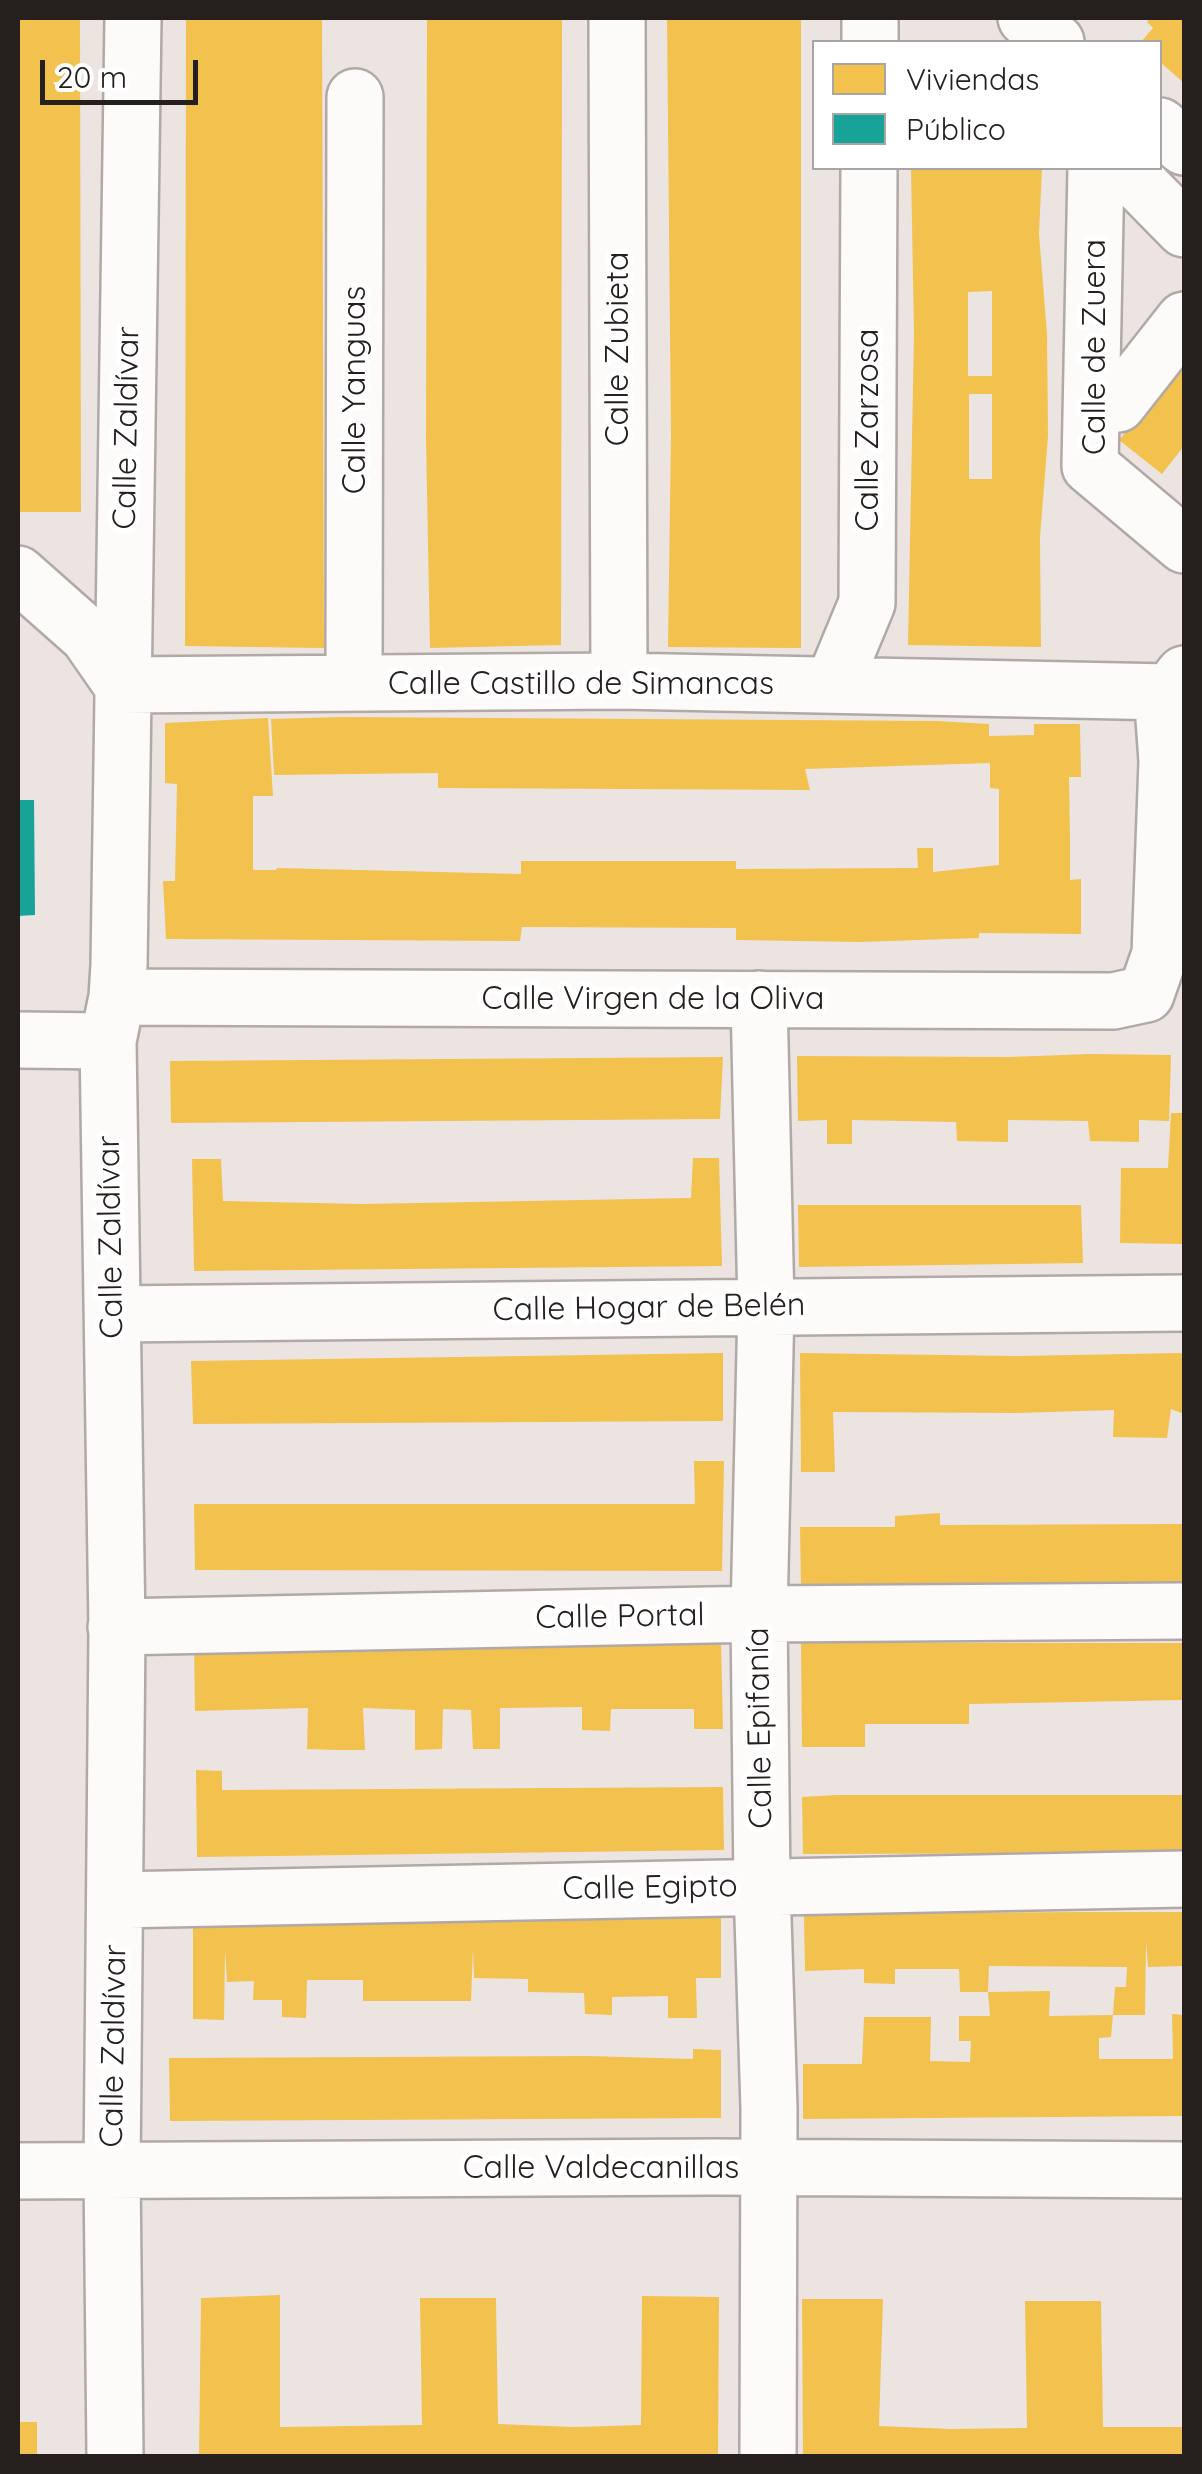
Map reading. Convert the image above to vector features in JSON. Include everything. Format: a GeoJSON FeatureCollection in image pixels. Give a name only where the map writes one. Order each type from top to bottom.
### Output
{"type":"FeatureCollection","features":[{"type":"Feature","properties":{"kind":"street","name":"Calle Zaldívar"},"geometry":{"type":"LineString","coordinates":[[115,2456],[112,1019],[134,18]]}},
{"type":"Feature","properties":{"kind":"street","name":"Calle Zubieta"},"geometry":{"type":"LineString","coordinates":[[617,18],[619,681]]}},
{"type":"Feature","properties":{"kind":"street"},"geometry":{"type":"LineString","coordinates":[[1026,18],[1054,40]]}},
{"type":"Feature","properties":{"kind":"street"},"geometry":{"type":"LineString","coordinates":[[1076,40],[1095,18]]}},
{"type":"Feature","properties":{"kind":"street","name":"Calle Yanguas"},"geometry":{"type":"LineString","coordinates":[[354,683],[355,97]]}},
{"type":"Feature","properties":{"kind":"street"},"geometry":{"type":"LineString","coordinates":[[1162,128],[1184,147]]}},
{"type":"Feature","properties":{"kind":"street","name":"Calle Zarzosa"},"geometry":{"type":"LineString","coordinates":[[833,685],[867,603],[869,170]]}},
{"type":"Feature","properties":{"kind":"street"},"geometry":{"type":"LineString","coordinates":[[1114,172],[1184,229]]}},
{"type":"Feature","properties":{"kind":"street","name":"Calle de Zuera"},"geometry":{"type":"LineString","coordinates":[[1114,172],[1090,466],[1184,545]]}},
{"type":"Feature","properties":{"kind":"street"},"geometry":{"type":"LineString","coordinates":[[1118,404],[1184,320]]}},
{"type":"Feature","properties":{"kind":"street"},"geometry":{"type":"LineString","coordinates":[[18,574],[88,636],[122,684]]}},
{"type":"Feature","properties":{"kind":"street","name":"Calle Castillo de Simancas"},"geometry":{"type":"LineString","coordinates":[[122,684],[619,681],[1175,690]]}},
{"type":"Feature","properties":{"kind":"street","name":"Calle Virgen de la Oliva"},"geometry":{"type":"LineString","coordinates":[[18,1040],[112,1019],[759,998],[1113,1000],[1146,994],[1160,954],[1175,690]]}},
{"type":"Feature","properties":{"kind":"street","name":"Calle Epifanía"},"geometry":{"type":"LineString","coordinates":[[759,998],[766,1306],[759,1614],[769,2108],[768,2456]]}},
{"type":"Feature","properties":{"kind":"street","name":"Calle Hogar de Belén"},"geometry":{"type":"LineString","coordinates":[[113,1314],[1184,1303]]}},
{"type":"Feature","properties":{"kind":"street","name":"Calle Portal"},"geometry":{"type":"LineString","coordinates":[[116,1626],[759,1614],[1184,1612]]}},
{"type":"Feature","properties":{"kind":"street","name":"Calle Egipto"},"geometry":{"type":"LineString","coordinates":[[116,1900],[1184,1878]]}},
{"type":"Feature","properties":{"kind":"street","name":"Calle Valdecanillas"},"geometry":{"type":"LineString","coordinates":[[18,2171],[1184,2170]]}},
{"type":"Feature","properties":{"kind":"building: Viviendas"},"geometry":{"type":"Polygon","coordinates":[[[18,18],[80,18],[81,512],[18,512],[18,18]]]}},
{"type":"Feature","properties":{"kind":"building: Viviendas"},"geometry":{"type":"Polygon","coordinates":[[[186,18],[322,18],[324,648],[185,646],[186,18]]]}},
{"type":"Feature","properties":{"kind":"building: Viviendas"},"geometry":{"type":"Polygon","coordinates":[[[427,18],[562,18],[561,645],[430,648],[426,439],[427,18]]]}},
{"type":"Feature","properties":{"kind":"building: Viviendas"},"geometry":{"type":"Polygon","coordinates":[[[667,18],[801,18],[801,648],[668,647],[671,435],[667,18]]]}},
{"type":"Feature","properties":{"kind":"building: Viviendas"},"geometry":{"type":"Polygon","coordinates":[[[1150,18],[1184,18],[1184,83],[1162,64],[1162,40],[1143,40],[1153,28],[1147,22],[1150,18]]]}},
{"type":"Feature","properties":{"kind":"building: Viviendas"},"geometry":{"type":"Polygon","coordinates":[[[911,170],[1042,170],[1039,234],[1047,334],[1048,436],[1040,537],[1041,647],[908,645],[914,334],[911,170]],[[992,291],[968,292],[968,376],[992,376],[992,291]],[[969,394],[969,479],[992,479],[992,394],[969,394]]]}},
{"type":"Feature","properties":{"kind":"building: Viviendas"},"geometry":{"type":"Polygon","coordinates":[[[1184,363],[1184,446],[1162,474],[1119,440],[1184,363]]]}},
{"type":"Feature","properties":{"kind":"building: Viviendas"},"geometry":{"type":"Polygon","coordinates":[[[268,718],[273,796],[253,796],[253,870],[521,874],[521,861],[736,861],[736,869],[918,868],[917,848],[933,848],[933,872],[999,865],[999,789],[990,788],[990,763],[805,769],[810,790],[438,788],[438,773],[274,775],[271,719],[937,721],[989,724],[989,736],[1034,735],[1034,724],[1080,724],[1081,777],[1069,777],[1070,880],[1081,879],[1081,934],[979,933],[979,938],[859,942],[736,940],[736,928],[522,927],[520,941],[166,939],[163,881],[175,881],[177,784],[165,783],[165,723],[268,718]]]}},
{"type":"Feature","properties":{"kind":"building: Viviendas"},"geometry":{"type":"Polygon","coordinates":[[[1171,1055],[1169,1121],[1139,1120],[1139,1142],[1090,1141],[1088,1121],[1008,1120],[1008,1142],[957,1141],[956,1122],[852,1120],[852,1144],[827,1144],[827,1120],[798,1121],[797,1056],[1171,1055]]]}},
{"type":"Feature","properties":{"kind":"building: Viviendas"},"geometry":{"type":"Polygon","coordinates":[[[723,1057],[720,1119],[171,1123],[170,1061],[723,1057]]]}},
{"type":"Feature","properties":{"kind":"building: Viviendas"},"geometry":{"type":"Polygon","coordinates":[[[1171,1113],[1184,1113],[1184,1244],[1120,1243],[1121,1168],[1168,1168],[1171,1113]]]}},
{"type":"Feature","properties":{"kind":"building: Viviendas"},"geometry":{"type":"Polygon","coordinates":[[[693,1158],[719,1158],[722,1266],[194,1271],[192,1159],[221,1159],[223,1201],[362,1204],[691,1198],[693,1158]]]}},
{"type":"Feature","properties":{"kind":"building: Viviendas"},"geometry":{"type":"Polygon","coordinates":[[[798,1205],[1081,1205],[1083,1263],[799,1267],[798,1205]]]}},
{"type":"Feature","properties":{"kind":"building: Viviendas"},"geometry":{"type":"Polygon","coordinates":[[[723,1353],[723,1421],[193,1424],[191,1361],[723,1353]]]}},
{"type":"Feature","properties":{"kind":"building: Viviendas"},"geometry":{"type":"Polygon","coordinates":[[[800,1353],[1180,1353],[1184,1354],[1184,1414],[1171,1409],[1167,1438],[1113,1437],[1114,1410],[833,1412],[835,1472],[801,1472],[800,1353]]]}},
{"type":"Feature","properties":{"kind":"building: Viviendas"},"geometry":{"type":"Polygon","coordinates":[[[694,1461],[724,1461],[722,1571],[195,1570],[194,1504],[695,1504],[694,1461]]]}},
{"type":"Feature","properties":{"kind":"building: Viviendas"},"geometry":{"type":"Polygon","coordinates":[[[940,1513],[940,1525],[1184,1524],[1184,1583],[801,1588],[800,1527],[895,1527],[895,1516],[940,1513]]]}},
{"type":"Feature","properties":{"kind":"building: Viviendas"},"geometry":{"type":"Polygon","coordinates":[[[721,1642],[723,1729],[694,1729],[694,1709],[611,1709],[610,1731],[582,1730],[582,1707],[500,1708],[500,1749],[473,1749],[471,1710],[443,1709],[442,1749],[415,1750],[415,1710],[363,1708],[365,1750],[336,1750],[307,1749],[308,1708],[195,1711],[194,1646],[721,1642]]]}},
{"type":"Feature","properties":{"kind":"building: Viviendas"},"geometry":{"type":"Polygon","coordinates":[[[801,1643],[1184,1643],[1184,1700],[969,1704],[969,1724],[865,1724],[865,1747],[802,1747],[801,1643]]]}},
{"type":"Feature","properties":{"kind":"building: Viviendas"},"geometry":{"type":"Polygon","coordinates":[[[196,1770],[222,1771],[222,1790],[723,1787],[724,1850],[197,1857],[196,1770]]]}},
{"type":"Feature","properties":{"kind":"building: Viviendas"},"geometry":{"type":"Polygon","coordinates":[[[1184,1795],[1184,1853],[803,1854],[802,1797],[1184,1795]]]}},
{"type":"Feature","properties":{"kind":"building: Viviendas"},"geometry":{"type":"Polygon","coordinates":[[[1184,1912],[1184,1966],[1148,1967],[1146,1940],[1145,2015],[1113,2015],[1115,1987],[1126,1987],[1127,1967],[989,1966],[988,1992],[960,1992],[959,1969],[895,1969],[895,1984],[864,1983],[864,1969],[805,1971],[804,1914],[1184,1912]]]}},
{"type":"Feature","properties":{"kind":"building: Viviendas"},"geometry":{"type":"Polygon","coordinates":[[[721,1913],[721,1978],[696,1978],[697,2018],[668,2018],[668,1996],[612,1997],[612,2015],[585,2014],[584,1993],[528,1992],[528,1979],[474,1978],[473,1948],[471,2001],[363,2001],[363,1980],[307,1980],[306,2018],[282,2017],[282,2000],[253,2000],[254,1981],[227,1982],[225,1950],[224,2020],[193,2019],[193,1915],[721,1913]]]}},
{"type":"Feature","properties":{"kind":"building: Viviendas"},"geometry":{"type":"Polygon","coordinates":[[[1050,1991],[1049,2016],[1113,2015],[1111,2037],[1099,2038],[1099,2059],[1173,2059],[1172,2014],[1184,2015],[1184,2116],[803,2119],[803,2064],[862,2064],[864,2017],[931,2017],[930,2061],[970,2062],[971,2041],[959,2041],[959,2016],[990,2016],[988,1992],[1050,1991]]]}},
{"type":"Feature","properties":{"kind":"building: Viviendas"},"geometry":{"type":"Polygon","coordinates":[[[693,2049],[721,2050],[721,2118],[170,2121],[169,2058],[693,2059],[693,2049]]]}},
{"type":"Feature","properties":{"kind":"building: Viviendas"},"geometry":{"type":"Polygon","coordinates":[[[280,2295],[280,2427],[422,2425],[420,2298],[496,2298],[498,2424],[641,2425],[642,2296],[719,2297],[718,2456],[199,2456],[201,2298],[280,2295]]]}},
{"type":"Feature","properties":{"kind":"building: Viviendas"},"geometry":{"type":"Polygon","coordinates":[[[802,2299],[883,2299],[879,2426],[950,2429],[1027,2428],[1025,2301],[1101,2301],[1103,2427],[1184,2427],[1184,2456],[803,2456],[802,2299]]]}},
{"type":"Feature","properties":{"kind":"building: Viviendas"},"geometry":{"type":"Polygon","coordinates":[[[18,2422],[37,2422],[37,2456],[18,2456],[18,2422]]]}},
{"type":"Feature","properties":{"kind":"building: Público"},"geometry":{"type":"Polygon","coordinates":[[[18,800],[34,800],[35,915],[18,916],[18,800]]]}}]}
